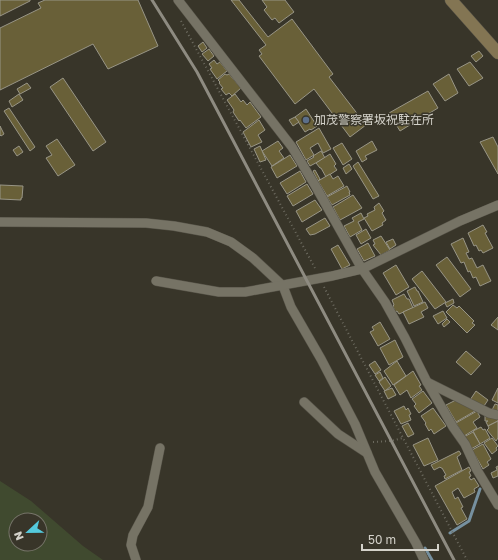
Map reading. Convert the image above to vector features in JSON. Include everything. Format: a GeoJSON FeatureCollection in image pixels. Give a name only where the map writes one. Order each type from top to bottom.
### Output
{"type":"FeatureCollection","features":[{"type":"Feature","properties":{"kind":"main road"},"geometry":{"type":"LineString","coordinates":[[451,0],[498,53]]}},
{"type":"Feature","properties":{"kind":"street"},"geometry":{"type":"LineString","coordinates":[[178,0],[292,147],[362,269],[385,302],[406,338],[427,382],[453,427],[465,444],[477,470],[498,505]]}},
{"type":"Feature","properties":{"kind":"street"},"geometry":{"type":"LineString","coordinates":[[156,281],[219,292],[245,292],[283,286],[362,269],[460,221],[498,205]]}},
{"type":"Feature","properties":{"kind":"street"},"geometry":{"type":"LineString","coordinates":[[0,222],[146,223],[174,226],[207,232],[231,242],[253,258],[283,286],[291,307],[321,359],[355,424],[375,472],[416,543],[424,560]]}},
{"type":"Feature","properties":{"kind":"street"},"geometry":{"type":"LineString","coordinates":[[427,382],[476,407],[498,415]]}},
{"type":"Feature","properties":{"kind":"street"},"geometry":{"type":"LineString","coordinates":[[304,402],[338,434],[368,453]]}},
{"type":"Feature","properties":{"kind":"street"},"geometry":{"type":"LineString","coordinates":[[136,560],[131,545],[133,535],[148,507],[160,448]]}},
{"type":"Feature","properties":{"kind":"path"},"geometry":{"type":"LineString","coordinates":[[363,443],[392,441],[403,438]]}},
{"type":"Feature","properties":{"kind":"green space"},"geometry":{"type":"Polygon","coordinates":[[[0,481],[31,501],[44,512],[8,512],[8,552],[48,552],[48,516],[83,546],[103,560],[0,560],[0,481]]]}},
{"type":"Feature","properties":{"kind":"building"},"geometry":{"type":"Polygon","coordinates":[[[0,0],[30,0],[30,1],[0,16],[0,0]]]}},
{"type":"Feature","properties":{"kind":"building"},"geometry":{"type":"Polygon","coordinates":[[[45,0],[138,0],[158,46],[108,69],[93,44],[0,90],[0,28],[41,8],[38,3],[45,0]]]}},
{"type":"Feature","properties":{"kind":"building"},"geometry":{"type":"Polygon","coordinates":[[[231,0],[239,0],[268,37],[292,19],[333,74],[329,77],[366,125],[350,137],[314,89],[295,104],[259,56],[262,54],[259,50],[266,45],[231,0]]]}},
{"type":"Feature","properties":{"kind":"building"},"geometry":{"type":"Polygon","coordinates":[[[262,0],[285,0],[294,12],[279,23],[275,18],[272,20],[264,10],[267,7],[262,0]]]}},
{"type":"Feature","properties":{"kind":"building"},"geometry":{"type":"Polygon","coordinates":[[[203,42],[207,48],[202,52],[198,46],[203,42]]]}},
{"type":"Feature","properties":{"kind":"building"},"geometry":{"type":"Polygon","coordinates":[[[209,49],[214,56],[208,61],[202,54],[209,49]]]}},
{"type":"Feature","properties":{"kind":"building"},"geometry":{"type":"Polygon","coordinates":[[[479,51],[483,56],[476,62],[471,56],[479,51]]]}},
{"type":"Feature","properties":{"kind":"building"},"geometry":{"type":"Polygon","coordinates":[[[214,60],[217,64],[220,62],[227,71],[217,79],[210,69],[212,68],[209,64],[214,60]]]}},
{"type":"Feature","properties":{"kind":"building"},"geometry":{"type":"Polygon","coordinates":[[[470,62],[483,78],[469,86],[457,69],[470,62]]]}},
{"type":"Feature","properties":{"kind":"building"},"geometry":{"type":"Polygon","coordinates":[[[225,74],[229,74],[241,88],[232,96],[229,93],[226,95],[221,89],[223,88],[218,80],[225,74]]]}},
{"type":"Feature","properties":{"kind":"building"},"geometry":{"type":"Polygon","coordinates":[[[449,74],[458,93],[445,101],[433,84],[449,74]]]}},
{"type":"Feature","properties":{"kind":"building"},"geometry":{"type":"Polygon","coordinates":[[[63,78],[106,142],[93,151],[50,87],[63,78]]]}},
{"type":"Feature","properties":{"kind":"building"},"geometry":{"type":"Polygon","coordinates":[[[27,83],[31,88],[20,94],[17,89],[27,83]]]}},
{"type":"Feature","properties":{"kind":"building"},"geometry":{"type":"Polygon","coordinates":[[[428,91],[438,108],[400,131],[389,113],[428,91]]]}},
{"type":"Feature","properties":{"kind":"building"},"geometry":{"type":"Polygon","coordinates":[[[19,94],[23,100],[12,107],[9,101],[19,94]]]}},
{"type":"Feature","properties":{"kind":"building"},"geometry":{"type":"Polygon","coordinates":[[[235,94],[241,102],[243,100],[247,105],[250,102],[261,117],[246,128],[240,120],[239,121],[227,100],[235,94]]]}},
{"type":"Feature","properties":{"kind":"building"},"geometry":{"type":"Polygon","coordinates":[[[9,108],[35,147],[30,151],[4,111],[9,108]]]}},
{"type":"Feature","properties":{"kind":"building"},"geometry":{"type":"Polygon","coordinates":[[[306,109],[317,126],[305,132],[295,117],[306,109]]]}},
{"type":"Feature","properties":{"kind":"building"},"geometry":{"type":"Polygon","coordinates":[[[295,117],[299,122],[293,126],[289,120],[295,117]]]}},
{"type":"Feature","properties":{"kind":"building"},"geometry":{"type":"Polygon","coordinates":[[[259,120],[265,130],[258,135],[262,142],[251,147],[243,132],[259,120]]]}},
{"type":"Feature","properties":{"kind":"building"},"geometry":{"type":"Polygon","coordinates":[[[0,126],[4,134],[1,136],[0,135],[0,126]]]}},
{"type":"Feature","properties":{"kind":"building"},"geometry":{"type":"Polygon","coordinates":[[[319,128],[331,149],[323,153],[318,143],[310,148],[314,155],[306,160],[296,142],[319,128]]]}},
{"type":"Feature","properties":{"kind":"building"},"geometry":{"type":"Polygon","coordinates":[[[493,137],[498,147],[498,174],[480,142],[493,137]]]}},
{"type":"Feature","properties":{"kind":"building"},"geometry":{"type":"Polygon","coordinates":[[[57,139],[75,165],[58,176],[46,158],[52,155],[46,146],[57,139]]]}},
{"type":"Feature","properties":{"kind":"building"},"geometry":{"type":"Polygon","coordinates":[[[278,141],[283,148],[279,151],[284,158],[272,166],[262,151],[278,141]]]}},
{"type":"Feature","properties":{"kind":"building"},"geometry":{"type":"Polygon","coordinates":[[[372,141],[377,150],[365,156],[367,159],[362,162],[356,151],[372,141]]]}},
{"type":"Feature","properties":{"kind":"building"},"geometry":{"type":"Polygon","coordinates":[[[342,143],[352,159],[343,165],[333,148],[342,143]]]}},
{"type":"Feature","properties":{"kind":"building"},"geometry":{"type":"Polygon","coordinates":[[[19,146],[23,152],[17,156],[13,150],[19,146]]]}},
{"type":"Feature","properties":{"kind":"building"},"geometry":{"type":"Polygon","coordinates":[[[260,146],[266,160],[260,162],[254,149],[260,146]]]}},
{"type":"Feature","properties":{"kind":"building"},"geometry":{"type":"Polygon","coordinates":[[[321,151],[325,158],[310,166],[307,161],[321,151]]]}},
{"type":"Feature","properties":{"kind":"building"},"geometry":{"type":"Polygon","coordinates":[[[330,154],[336,164],[334,166],[337,170],[326,177],[316,163],[330,154]]]}},
{"type":"Feature","properties":{"kind":"building"},"geometry":{"type":"Polygon","coordinates":[[[290,155],[297,166],[277,178],[271,167],[290,155]]]}},
{"type":"Feature","properties":{"kind":"building"},"geometry":{"type":"Polygon","coordinates":[[[358,162],[379,196],[373,199],[353,166],[358,162]]]}},
{"type":"Feature","properties":{"kind":"building"},"geometry":{"type":"Polygon","coordinates":[[[349,164],[352,169],[346,174],[343,168],[349,164]]]}},
{"type":"Feature","properties":{"kind":"building"},"geometry":{"type":"Polygon","coordinates":[[[315,170],[320,179],[318,181],[313,171],[315,170]]]}},
{"type":"Feature","properties":{"kind":"building"},"geometry":{"type":"Polygon","coordinates":[[[300,171],[306,182],[287,194],[280,183],[300,171]]]}},
{"type":"Feature","properties":{"kind":"building"},"geometry":{"type":"Polygon","coordinates":[[[330,174],[333,179],[338,176],[344,186],[327,196],[318,181],[330,174]]]}},
{"type":"Feature","properties":{"kind":"building"},"geometry":{"type":"Polygon","coordinates":[[[307,184],[313,194],[293,206],[287,196],[307,184]]]}},
{"type":"Feature","properties":{"kind":"building"},"geometry":{"type":"Polygon","coordinates":[[[0,185],[23,186],[21,200],[0,199],[0,185]]]}},
{"type":"Feature","properties":{"kind":"building"},"geometry":{"type":"Polygon","coordinates":[[[347,186],[350,195],[332,205],[327,197],[347,186]]]}},
{"type":"Feature","properties":{"kind":"building"},"geometry":{"type":"Polygon","coordinates":[[[353,195],[362,208],[340,220],[333,207],[353,195]]]}},
{"type":"Feature","properties":{"kind":"building"},"geometry":{"type":"Polygon","coordinates":[[[315,200],[322,210],[302,222],[296,211],[315,200]]]}},
{"type":"Feature","properties":{"kind":"building"},"geometry":{"type":"Polygon","coordinates":[[[379,203],[384,211],[382,213],[386,220],[382,223],[383,225],[372,231],[364,218],[368,216],[367,214],[375,210],[374,207],[379,203]]]}},
{"type":"Feature","properties":{"kind":"building"},"geometry":{"type":"Polygon","coordinates":[[[361,213],[364,219],[358,222],[362,230],[350,237],[344,226],[354,221],[352,218],[361,213]]]}},
{"type":"Feature","properties":{"kind":"building"},"geometry":{"type":"Polygon","coordinates":[[[325,218],[330,226],[310,235],[306,229],[325,218]]]}},
{"type":"Feature","properties":{"kind":"building"},"geometry":{"type":"Polygon","coordinates":[[[483,225],[487,232],[485,233],[493,248],[483,253],[481,250],[479,251],[476,245],[474,246],[468,233],[483,225]]]}},
{"type":"Feature","properties":{"kind":"building"},"geometry":{"type":"Polygon","coordinates":[[[366,229],[371,238],[361,244],[356,235],[366,229]]]}},
{"type":"Feature","properties":{"kind":"building"},"geometry":{"type":"Polygon","coordinates":[[[381,236],[390,250],[381,255],[373,245],[375,244],[373,240],[381,236]]]}},
{"type":"Feature","properties":{"kind":"building"},"geometry":{"type":"Polygon","coordinates":[[[463,238],[469,252],[466,253],[469,259],[472,258],[477,268],[483,265],[491,281],[480,286],[476,277],[473,278],[470,271],[468,272],[464,262],[461,263],[451,244],[463,238]]]}},
{"type":"Feature","properties":{"kind":"building"},"geometry":{"type":"Polygon","coordinates":[[[393,239],[396,245],[390,249],[386,242],[393,239]]]}},
{"type":"Feature","properties":{"kind":"building"},"geometry":{"type":"Polygon","coordinates":[[[368,243],[375,256],[364,261],[357,249],[368,243]]]}},
{"type":"Feature","properties":{"kind":"building"},"geometry":{"type":"Polygon","coordinates":[[[338,245],[350,265],[342,269],[331,249],[338,245]]]}},
{"type":"Feature","properties":{"kind":"building"},"geometry":{"type":"Polygon","coordinates":[[[447,257],[471,289],[460,297],[436,265],[447,257]]]}},
{"type":"Feature","properties":{"kind":"building"},"geometry":{"type":"Polygon","coordinates":[[[396,265],[409,287],[396,295],[383,273],[396,265]]]}},
{"type":"Feature","properties":{"kind":"building"},"geometry":{"type":"Polygon","coordinates":[[[422,271],[446,302],[435,309],[412,279],[422,271]]]}},
{"type":"Feature","properties":{"kind":"building"},"geometry":{"type":"Polygon","coordinates":[[[415,287],[423,302],[414,306],[407,291],[415,287]]]}},
{"type":"Feature","properties":{"kind":"building"},"geometry":{"type":"Polygon","coordinates":[[[404,294],[407,299],[409,299],[413,308],[399,314],[397,311],[395,312],[392,300],[404,294]]]}},
{"type":"Feature","properties":{"kind":"building"},"geometry":{"type":"Polygon","coordinates":[[[453,299],[454,303],[447,307],[445,303],[453,299]]]}},
{"type":"Feature","properties":{"kind":"building"},"geometry":{"type":"Polygon","coordinates":[[[425,302],[428,308],[421,312],[424,317],[409,324],[403,312],[425,302]]]}},
{"type":"Feature","properties":{"kind":"building"},"geometry":{"type":"Polygon","coordinates":[[[453,305],[457,308],[459,306],[474,321],[472,323],[475,325],[467,333],[446,312],[453,305]]]}},
{"type":"Feature","properties":{"kind":"building"},"geometry":{"type":"Polygon","coordinates":[[[443,311],[447,318],[438,324],[433,316],[443,311]]]}},
{"type":"Feature","properties":{"kind":"building"},"geometry":{"type":"Polygon","coordinates":[[[498,317],[498,330],[491,325],[498,317]]]}},
{"type":"Feature","properties":{"kind":"building"},"geometry":{"type":"Polygon","coordinates":[[[447,319],[450,322],[444,327],[442,324],[447,319]]]}},
{"type":"Feature","properties":{"kind":"building"},"geometry":{"type":"Polygon","coordinates":[[[380,322],[390,339],[378,346],[370,332],[374,330],[372,327],[380,322]]]}},
{"type":"Feature","properties":{"kind":"building"},"geometry":{"type":"Polygon","coordinates":[[[395,340],[403,357],[389,365],[380,348],[395,340]]]}},
{"type":"Feature","properties":{"kind":"building"},"geometry":{"type":"Polygon","coordinates":[[[466,351],[481,364],[471,375],[456,362],[466,351]]]}},
{"type":"Feature","properties":{"kind":"building"},"geometry":{"type":"Polygon","coordinates":[[[375,361],[381,370],[375,374],[369,365],[375,361]]]}},
{"type":"Feature","properties":{"kind":"building"},"geometry":{"type":"Polygon","coordinates":[[[397,361],[406,376],[393,385],[384,371],[397,361]]]}},
{"type":"Feature","properties":{"kind":"building"},"geometry":{"type":"Polygon","coordinates":[[[413,371],[421,385],[419,386],[422,390],[411,398],[407,390],[400,395],[394,385],[413,371]]]}},
{"type":"Feature","properties":{"kind":"building"},"geometry":{"type":"Polygon","coordinates":[[[380,372],[383,378],[379,381],[375,375],[380,372]]]}},
{"type":"Feature","properties":{"kind":"building"},"geometry":{"type":"Polygon","coordinates":[[[385,377],[391,386],[385,391],[379,382],[385,377]]]}},
{"type":"Feature","properties":{"kind":"building"},"geometry":{"type":"Polygon","coordinates":[[[392,388],[396,395],[388,399],[384,391],[392,388]]]}},
{"type":"Feature","properties":{"kind":"building"},"geometry":{"type":"Polygon","coordinates":[[[498,388],[498,403],[492,400],[498,388]]]}},
{"type":"Feature","properties":{"kind":"building"},"geometry":{"type":"Polygon","coordinates":[[[423,391],[432,403],[419,413],[414,406],[416,404],[412,399],[423,391]]]}},
{"type":"Feature","properties":{"kind":"building"},"geometry":{"type":"Polygon","coordinates":[[[476,391],[488,400],[482,409],[470,400],[476,391]]]}},
{"type":"Feature","properties":{"kind":"building"},"geometry":{"type":"Polygon","coordinates":[[[456,400],[475,411],[456,422],[446,405],[456,400]]]}},
{"type":"Feature","properties":{"kind":"building"},"geometry":{"type":"Polygon","coordinates":[[[495,404],[498,405],[498,413],[492,410],[495,404]]]}},
{"type":"Feature","properties":{"kind":"building"},"geometry":{"type":"Polygon","coordinates":[[[404,406],[406,410],[408,408],[411,414],[409,415],[411,420],[401,424],[394,411],[404,406]]]}},
{"type":"Feature","properties":{"kind":"building"},"geometry":{"type":"Polygon","coordinates":[[[433,408],[446,426],[434,434],[431,429],[429,431],[421,416],[433,408]]]}},
{"type":"Feature","properties":{"kind":"building"},"geometry":{"type":"Polygon","coordinates":[[[477,411],[480,417],[473,422],[477,428],[464,436],[456,423],[477,411]]]}},
{"type":"Feature","properties":{"kind":"building"},"geometry":{"type":"Polygon","coordinates":[[[485,415],[498,419],[498,421],[488,426],[486,422],[488,421],[485,421],[485,415]]]}},
{"type":"Feature","properties":{"kind":"building"},"geometry":{"type":"Polygon","coordinates":[[[498,421],[498,438],[496,441],[487,430],[489,428],[488,426],[498,421]]]}},
{"type":"Feature","properties":{"kind":"building"},"geometry":{"type":"Polygon","coordinates":[[[408,423],[414,434],[408,437],[402,426],[408,423]]]}},
{"type":"Feature","properties":{"kind":"building"},"geometry":{"type":"Polygon","coordinates":[[[481,427],[483,430],[485,429],[490,438],[480,444],[473,431],[481,427]]]}},
{"type":"Feature","properties":{"kind":"building"},"geometry":{"type":"Polygon","coordinates":[[[473,432],[480,444],[471,449],[464,437],[473,432]]]}},
{"type":"Feature","properties":{"kind":"building"},"geometry":{"type":"Polygon","coordinates":[[[428,438],[438,460],[424,466],[413,445],[428,438]]]}},
{"type":"Feature","properties":{"kind":"building"},"geometry":{"type":"Polygon","coordinates":[[[492,438],[498,446],[496,448],[497,450],[492,454],[484,443],[492,438]]]}},
{"type":"Feature","properties":{"kind":"building"},"geometry":{"type":"Polygon","coordinates":[[[483,444],[491,459],[487,462],[489,465],[483,469],[472,450],[483,444]]]}},
{"type":"Feature","properties":{"kind":"building"},"geometry":{"type":"Polygon","coordinates":[[[459,451],[461,454],[457,457],[462,470],[445,479],[444,476],[446,475],[442,468],[440,467],[434,470],[431,465],[459,451]]]}},
{"type":"Feature","properties":{"kind":"building"},"geometry":{"type":"Polygon","coordinates":[[[498,466],[498,476],[493,478],[491,473],[497,470],[496,467],[498,466]]]}},
{"type":"Feature","properties":{"kind":"building"},"geometry":{"type":"Polygon","coordinates":[[[469,467],[471,476],[469,477],[471,480],[474,478],[479,486],[474,489],[475,492],[464,498],[458,488],[452,492],[455,499],[458,497],[463,507],[461,508],[467,519],[457,525],[435,486],[469,467]]]}},
{"type":"Feature","properties":{"kind":"waterway"},"geometry":{"type":"LineString","coordinates":[[450,533],[469,521],[480,489]]}},
{"type":"Feature","properties":{"kind":"waterway"},"geometry":{"type":"LineString","coordinates":[[425,548],[432,560]]}},
{"type":"Feature","properties":{"kind":"railway"},"geometry":{"type":"LineString","coordinates":[[152,0],[197,72],[454,560]]}},
{"type":"Feature","properties":{"kind":"place","name":"加茂警察署坂祝駐在所"},"geometry":{"type":"Point","coordinates":[306,120]}}]}
